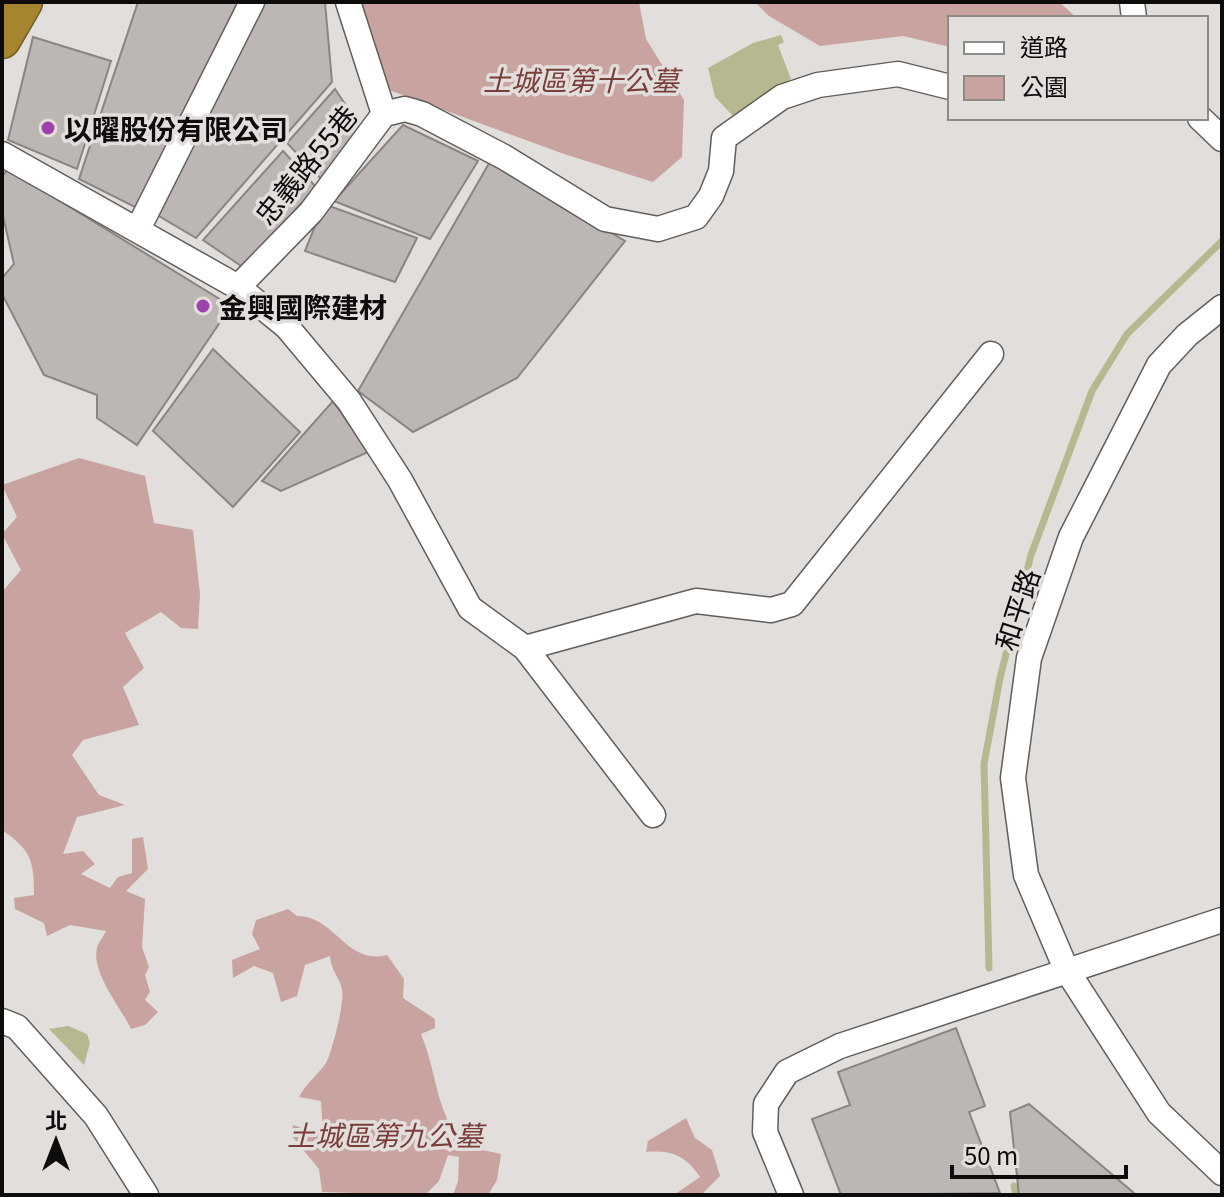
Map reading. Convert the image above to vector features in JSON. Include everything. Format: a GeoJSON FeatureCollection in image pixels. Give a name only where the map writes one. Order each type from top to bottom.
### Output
{"type":"FeatureCollection","features":[{"type":"Feature","properties":{"kind":"highway"},"geometry":{"type":"LineString","coordinates":[[2,40],[24,2]]}},
{"type":"Feature","properties":{"kind":"street"},"geometry":{"type":"LineString","coordinates":[[138,229],[252,2]]}},
{"type":"Feature","properties":{"kind":"street"},"geometry":{"type":"LineString","coordinates":[[348,2],[384,114]]}},
{"type":"Feature","properties":{"kind":"street","name":"忠義路55巷"},"geometry":{"type":"LineString","coordinates":[[238,287],[311,212],[384,114],[405,109],[422,114],[504,157],[605,219],[658,229],[696,217],[711,196],[721,171],[724,138],[782,97],[818,85],[898,74],[948,86]]}},
{"type":"Feature","properties":{"kind":"street"},"geometry":{"type":"LineString","coordinates":[[1202,120],[1222,139]]}},
{"type":"Feature","properties":{"kind":"street"},"geometry":{"type":"LineString","coordinates":[[2,154],[238,287],[287,327],[349,401],[400,480],[470,608],[525,648],[653,815]]}},
{"type":"Feature","properties":{"kind":"street","name":"和平路"},"geometry":{"type":"LineString","coordinates":[[1222,307],[1187,335],[1159,365],[1071,537],[1029,658],[1013,778],[1026,875],[1066,969],[1159,1113],[1222,1173]]}},
{"type":"Feature","properties":{"kind":"street"},"geometry":{"type":"LineString","coordinates":[[525,648],[696,601],[771,610],[792,604],[991,354]]}},
{"type":"Feature","properties":{"kind":"street"},"geometry":{"type":"LineString","coordinates":[[791,1195],[765,1132],[766,1104],[787,1072],[840,1046],[1222,920]]}},
{"type":"Feature","properties":{"kind":"street"},"geometry":{"type":"LineString","coordinates":[[2,1021],[17,1027],[96,1116],[146,1195]]}},
{"type":"Feature","properties":{"kind":"green space","name":"土城區第十公墓"},"geometry":{"type":"Polygon","coordinates":[[[361,2],[639,2],[646,39],[684,100],[682,157],[653,182],[564,154],[389,90],[361,2]]]}},
{"type":"Feature","properties":{"kind":"green space"},"geometry":{"type":"Polygon","coordinates":[[[755,2],[1059,2],[1075,16],[948,16],[948,47],[903,36],[820,46],[769,16],[755,2]]]}},
{"type":"Feature","properties":{"kind":"green space"},"geometry":{"type":"Polygon","coordinates":[[[79,458],[145,476],[154,523],[193,530],[200,594],[198,629],[181,628],[161,612],[125,633],[144,668],[123,687],[139,725],[83,740],[72,755],[99,795],[125,805],[77,817],[63,854],[83,851],[95,864],[81,874],[110,888],[118,877],[132,873],[132,839],[143,837],[148,869],[126,891],[145,899],[142,947],[149,967],[145,975],[150,992],[145,1000],[158,1012],[145,1025],[131,1029],[98,968],[97,948],[106,931],[70,925],[47,936],[44,923],[15,909],[14,898],[34,895],[32,864],[25,850],[2,830],[2,592],[21,570],[2,534],[17,517],[2,485],[79,458]]]}},
{"type":"Feature","properties":{"kind":"green space","name":"土城區第九公墓"},"geometry":{"type":"Polygon","coordinates":[[[288,909],[297,916],[321,923],[361,953],[387,955],[404,979],[403,998],[435,1019],[435,1028],[421,1034],[447,1118],[463,1146],[501,1154],[497,1180],[488,1195],[453,1195],[458,1181],[459,1157],[448,1155],[439,1181],[425,1195],[322,1192],[319,1169],[291,1135],[293,1125],[323,1135],[321,1101],[299,1097],[326,1063],[342,1005],[342,990],[330,956],[305,965],[297,996],[281,1002],[273,973],[254,966],[233,978],[232,960],[260,949],[252,934],[256,920],[288,909]]]}},
{"type":"Feature","properties":{"kind":"green space"},"geometry":{"type":"Polygon","coordinates":[[[686,1118],[695,1138],[712,1150],[720,1176],[701,1195],[674,1195],[700,1177],[683,1159],[670,1153],[646,1152],[648,1141],[686,1118]]]}},
{"type":"Feature","properties":{"kind":"shaded area"},"geometry":{"type":"Polygon","coordinates":[[[781,35],[784,42],[778,45],[791,79],[733,116],[715,97],[708,68],[753,43],[781,35]]]}},
{"type":"Feature","properties":{"kind":"shaded area"},"geometry":{"type":"Polygon","coordinates":[[[68,1026],[87,1034],[90,1043],[84,1065],[49,1029],[68,1026]]]}},
{"type":"Feature","properties":{"kind":"building"},"geometry":{"type":"Polygon","coordinates":[[[138,2],[248,2],[143,211],[79,179],[138,2]]]}},
{"type":"Feature","properties":{"kind":"building"},"geometry":{"type":"Polygon","coordinates":[[[259,2],[325,2],[332,82],[196,238],[154,213],[259,2]]]}},
{"type":"Feature","properties":{"kind":"building"},"geometry":{"type":"Polygon","coordinates":[[[33,37],[111,61],[77,169],[8,140],[33,37]]]}},
{"type":"Feature","properties":{"kind":"building"},"geometry":{"type":"Polygon","coordinates":[[[335,89],[361,128],[323,181],[287,143],[335,89]]]}},
{"type":"Feature","properties":{"kind":"building"},"geometry":{"type":"Polygon","coordinates":[[[403,125],[478,161],[430,239],[334,201],[403,125]]]}},
{"type":"Feature","properties":{"kind":"building"},"geometry":{"type":"Polygon","coordinates":[[[283,151],[316,187],[244,268],[203,240],[283,151]]]}},
{"type":"Feature","properties":{"kind":"building"},"geometry":{"type":"Polygon","coordinates":[[[491,160],[625,241],[517,378],[413,432],[358,391],[491,160]]]}},
{"type":"Feature","properties":{"kind":"building"},"geometry":{"type":"Polygon","coordinates":[[[8,169],[231,306],[137,445],[97,418],[97,395],[44,375],[2,294],[2,278],[14,264],[2,212],[2,176],[8,169]]]}},
{"type":"Feature","properties":{"kind":"building"},"geometry":{"type":"Polygon","coordinates":[[[324,204],[417,238],[395,282],[305,251],[324,204]]]}},
{"type":"Feature","properties":{"kind":"building"},"geometry":{"type":"Polygon","coordinates":[[[213,349],[300,432],[233,507],[153,431],[213,349]]]}},
{"type":"Feature","properties":{"kind":"building"},"geometry":{"type":"Polygon","coordinates":[[[333,401],[368,452],[281,491],[262,481],[333,401]]]}},
{"type":"Feature","properties":{"kind":"building"},"geometry":{"type":"Polygon","coordinates":[[[956,1028],[985,1106],[969,1112],[1000,1193],[841,1195],[812,1119],[850,1105],[838,1072],[956,1028]]]}},
{"type":"Feature","properties":{"kind":"building"},"geometry":{"type":"Polygon","coordinates":[[[1029,1104],[1133,1195],[1019,1195],[1010,1112],[1029,1104]]]}},
{"type":"Feature","properties":{"kind":"waterway"},"geometry":{"type":"LineString","coordinates":[[989,968],[984,764],[1000,678],[1031,555],[1092,391],[1127,334],[1222,241]]}},
{"type":"Feature","properties":{"kind":"waterway"},"geometry":{"type":"LineString","coordinates":[[1014,1186],[1016,1195]]}},
{"type":"Feature","properties":{"kind":"place","name":"以曜股份有限公司"},"geometry":{"type":"Point","coordinates":[48,128]}},
{"type":"Feature","properties":{"kind":"place","name":"金興國際建材"},"geometry":{"type":"Point","coordinates":[203,306]}}]}
